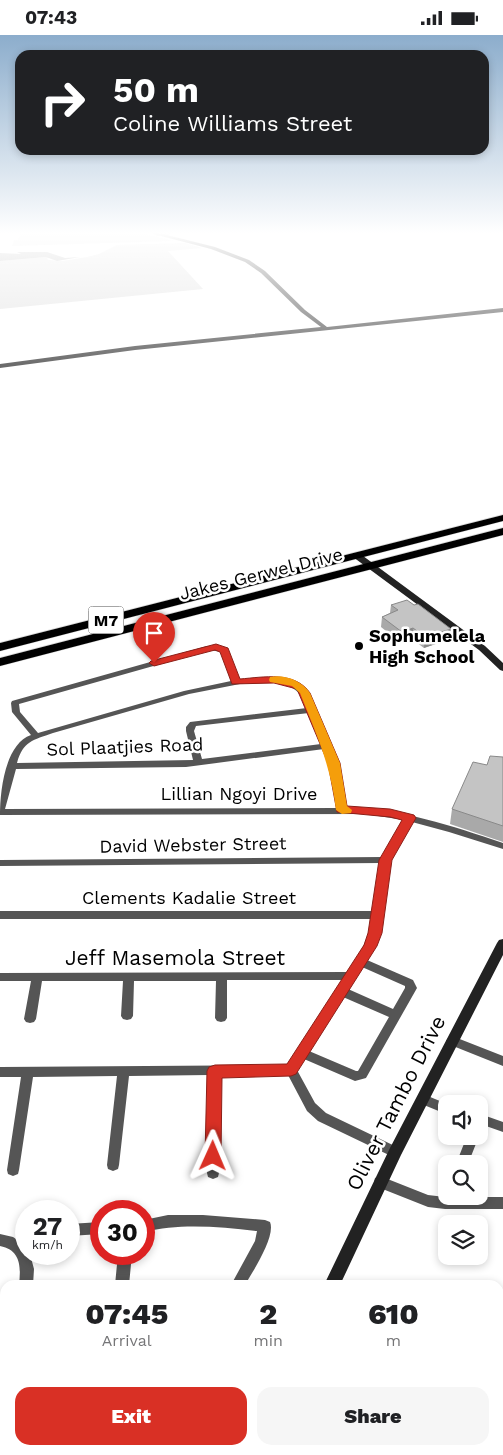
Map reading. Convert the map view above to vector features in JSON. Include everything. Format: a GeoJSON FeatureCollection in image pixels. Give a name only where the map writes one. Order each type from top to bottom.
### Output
{"type":"FeatureCollection","features":[{"type":"Feature","properties":{"kind":"highway","name":"Jakes Gerwel Drive"},"geometry":{"type":"LineString","coordinates":[[0,647],[503,518]]}},
{"type":"Feature","properties":{"kind":"highway","name":"Jakes Gerwel Drive"},"geometry":{"type":"LineString","coordinates":[[0,661],[503,531]]}},
{"type":"Feature","properties":{"kind":"street"},"geometry":{"type":"LineString","coordinates":[[290,298],[325,328]]}},
{"type":"Feature","properties":{"kind":"street"},"geometry":{"type":"LineString","coordinates":[[0,366],[313,329],[503,310]]}},
{"type":"Feature","properties":{"kind":"street"},"geometry":{"type":"LineString","coordinates":[[303,311],[313,329]]}},
{"type":"Feature","properties":{"kind":"street"},"geometry":{"type":"LineString","coordinates":[[314,320],[331,325],[346,326]]}},
{"type":"Feature","properties":{"kind":"street"},"geometry":{"type":"LineString","coordinates":[[356,555],[482,648],[503,668]]}},
{"type":"Feature","properties":{"kind":"street"},"geometry":{"type":"LineString","coordinates":[[36,736],[16,712],[15,703],[201,650],[216,647],[224,650],[236,682]]}},
{"type":"Feature","properties":{"kind":"street"},"geometry":{"type":"LineString","coordinates":[[0,812],[19,747],[28,739],[184,693],[236,682],[274,680],[294,683],[300,686],[305,693],[327,746],[339,787],[342,810]]}},
{"type":"Feature","properties":{"kind":"street"},"geometry":{"type":"LineString","coordinates":[[198,763],[190,731],[190,727],[193,724],[311,709]]}},
{"type":"Feature","properties":{"kind":"street","name":"Sol Plaatjies Road"},"geometry":{"type":"LineString","coordinates":[[13,766],[170,765],[327,746]]}},
{"type":"Feature","properties":{"kind":"street","name":"Lillian Ngoyi Drive"},"geometry":{"type":"LineString","coordinates":[[0,812],[342,810],[390,813],[503,846]]}},
{"type":"Feature","properties":{"kind":"street"},"geometry":{"type":"LineString","coordinates":[[291,1070],[360,962],[372,939],[386,860],[410,818]]}},
{"type":"Feature","properties":{"kind":"street","name":"David Webster Street"},"geometry":{"type":"LineString","coordinates":[[0,863],[386,860]]}},
{"type":"Feature","properties":{"kind":"street","name":"Clements Kadalie Street"},"geometry":{"type":"LineString","coordinates":[[0,915],[377,915]]}},
{"type":"Feature","properties":{"kind":"street","name":"Oliver Tambo Drive"},"geometry":{"type":"LineString","coordinates":[[334,1280],[395,1152],[503,943]]}},
{"type":"Feature","properties":{"kind":"street"},"geometry":{"type":"LineString","coordinates":[[302,1053],[360,1077],[412,988],[411,985],[360,962]]}},
{"type":"Feature","properties":{"kind":"street"},"geometry":{"type":"LineString","coordinates":[[127,1016],[129,976]]}},
{"type":"Feature","properties":{"kind":"street"},"geometry":{"type":"LineString","coordinates":[[221,1018],[222,976]]}},
{"type":"Feature","properties":{"kind":"street","name":"Jeff Masemola Street"},"geometry":{"type":"LineString","coordinates":[[0,977],[350,976]]}},
{"type":"Feature","properties":{"kind":"street"},"geometry":{"type":"LineString","coordinates":[[30,1019],[36,977]]}},
{"type":"Feature","properties":{"kind":"street"},"geometry":{"type":"LineString","coordinates":[[340,991],[396,1015]]}},
{"type":"Feature","properties":{"kind":"street"},"geometry":{"type":"LineString","coordinates":[[452,1041],[503,1061]]}},
{"type":"Feature","properties":{"kind":"street"},"geometry":{"type":"LineString","coordinates":[[0,1072],[291,1070]]}},
{"type":"Feature","properties":{"kind":"street"},"geometry":{"type":"LineString","coordinates":[[291,1070],[311,1107],[322,1117],[395,1152]]}},
{"type":"Feature","properties":{"kind":"street"},"geometry":{"type":"LineString","coordinates":[[213,1173],[215,1071]]}},
{"type":"Feature","properties":{"kind":"street"},"geometry":{"type":"LineString","coordinates":[[13,1170],[28,1072]]}},
{"type":"Feature","properties":{"kind":"street"},"geometry":{"type":"LineString","coordinates":[[113,1165],[123,1072]]}},
{"type":"Feature","properties":{"kind":"street"},"geometry":{"type":"LineString","coordinates":[[423,1099],[438,1106]]}},
{"type":"Feature","properties":{"kind":"street"},"geometry":{"type":"LineString","coordinates":[[488,1122],[503,1127]]}},
{"type":"Feature","properties":{"kind":"street"},"geometry":{"type":"LineString","coordinates":[[380,1182],[422,1199],[438,1200]]}},
{"type":"Feature","properties":{"kind":"street"},"geometry":{"type":"LineString","coordinates":[[488,1202],[503,1203]]}},
{"type":"Feature","properties":{"kind":"street"},"geometry":{"type":"LineString","coordinates":[[155,1223],[228,1222],[265,1226],[261,1242],[241,1280]]}},
{"type":"Feature","properties":{"kind":"street"},"geometry":{"type":"LineString","coordinates":[[0,1240],[9,1240],[15,1243]]}},
{"type":"Feature","properties":{"kind":"street"},"geometry":{"type":"LineString","coordinates":[[26,1280],[27,1265]]}},
{"type":"Feature","properties":{"kind":"street"},"geometry":{"type":"LineString","coordinates":[[122,1280],[124,1265]]}},
{"type":"Feature","properties":{"kind":"shaded area"},"geometry":{"type":"Polygon","coordinates":[[[0,298],[109,298],[0,309],[0,298]]]}},
{"type":"Feature","properties":{"kind":"building"},"geometry":{"type":"Polygon","coordinates":[[[407,600],[414,605],[418,604],[451,629],[425,637],[413,628],[402,632],[382,617],[398,610],[391,605],[407,600]]]}},
{"type":"Feature","properties":{"kind":"building"},"geometry":{"type":"Polygon","coordinates":[[[490,756],[503,757],[503,826],[452,809],[473,762],[487,765],[490,756]]]}},
{"type":"Feature","properties":{"kind":"slow traffic"},"geometry":{"type":"LineString","coordinates":[[274,680],[294,683],[300,686],[305,693],[334,763],[342,810],[346,810]]}},
{"type":"Feature","properties":{"kind":"place","name":"Sophumelela High School"},"geometry":{"type":"Point","coordinates":[359,646]}},
{"type":"Feature","properties":{"kind":"route"},"geometry":{"type":"LineString","coordinates":[[154,663],[216,647],[221,648],[226,653],[236,682],[274,680],[287,681],[300,686],[305,693],[334,763],[342,810],[390,813],[410,818],[386,860],[375,933],[366,955],[350,976],[291,1070],[215,1071],[213,1156]]}}]}
